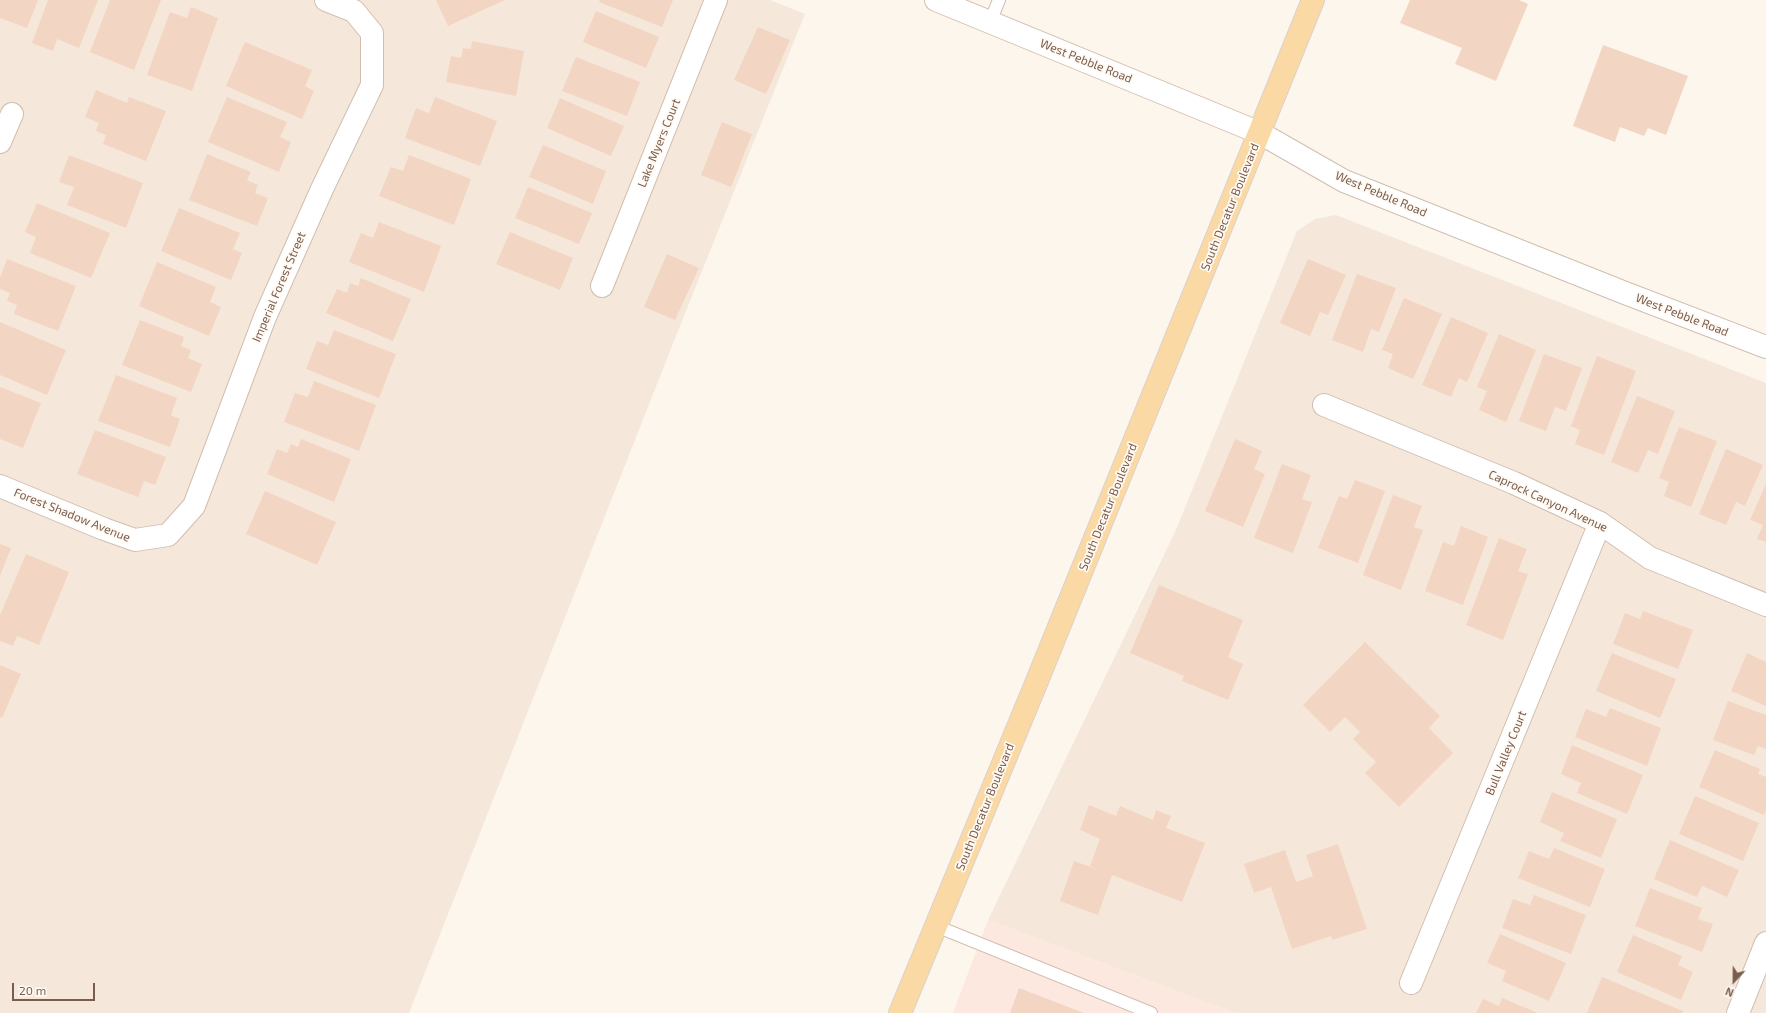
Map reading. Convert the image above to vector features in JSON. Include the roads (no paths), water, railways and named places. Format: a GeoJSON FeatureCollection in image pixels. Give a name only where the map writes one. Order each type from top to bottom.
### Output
{"type":"FeatureCollection","features":[{"type":"Feature","properties":{"kind":"main road","name":"South Decatur Boulevard"},"geometry":{"type":"LineString","coordinates":[[900,1013],[1313,0]]}},
{"type":"Feature","properties":{"kind":"street","name":"Imperial Forest Street"},"geometry":{"type":"LineString","coordinates":[[168,536],[194,506],[265,317],[322,189],[372,85],[372,33],[354,11],[326,0]]}},
{"type":"Feature","properties":{"kind":"street","name":"Lake Myers Court"},"geometry":{"type":"LineString","coordinates":[[602,286],[716,0]]}},
{"type":"Feature","properties":{"kind":"street","name":"West Pebble Road"},"geometry":{"type":"LineString","coordinates":[[936,0],[1260,133],[1344,181],[1766,347]]}},
{"type":"Feature","properties":{"kind":"street"},"geometry":{"type":"LineString","coordinates":[[0,142],[12,114]]}},
{"type":"Feature","properties":{"kind":"street","name":"Caprock Canyon Avenue"},"geometry":{"type":"LineString","coordinates":[[1324,405],[1514,483],[1600,523],[1650,558],[1766,605]]}},
{"type":"Feature","properties":{"kind":"street","name":"Forest Shadow Avenue"},"geometry":{"type":"LineString","coordinates":[[0,486],[104,529],[136,540],[168,536]]}},
{"type":"Feature","properties":{"kind":"street","name":"Bull Valley Court"},"geometry":{"type":"LineString","coordinates":[[1411,983],[1600,523]]}},
{"type":"Feature","properties":{"kind":"street"},"geometry":{"type":"LineString","coordinates":[[1738,1013],[1766,943]]}},
{"type":"Feature","properties":{"kind":"lane"},"geometry":{"type":"LineString","coordinates":[[990,22],[999,0]]}},
{"type":"Feature","properties":{"kind":"lane"},"geometry":{"type":"LineString","coordinates":[[936,926],[1151,1013]]}}]}
